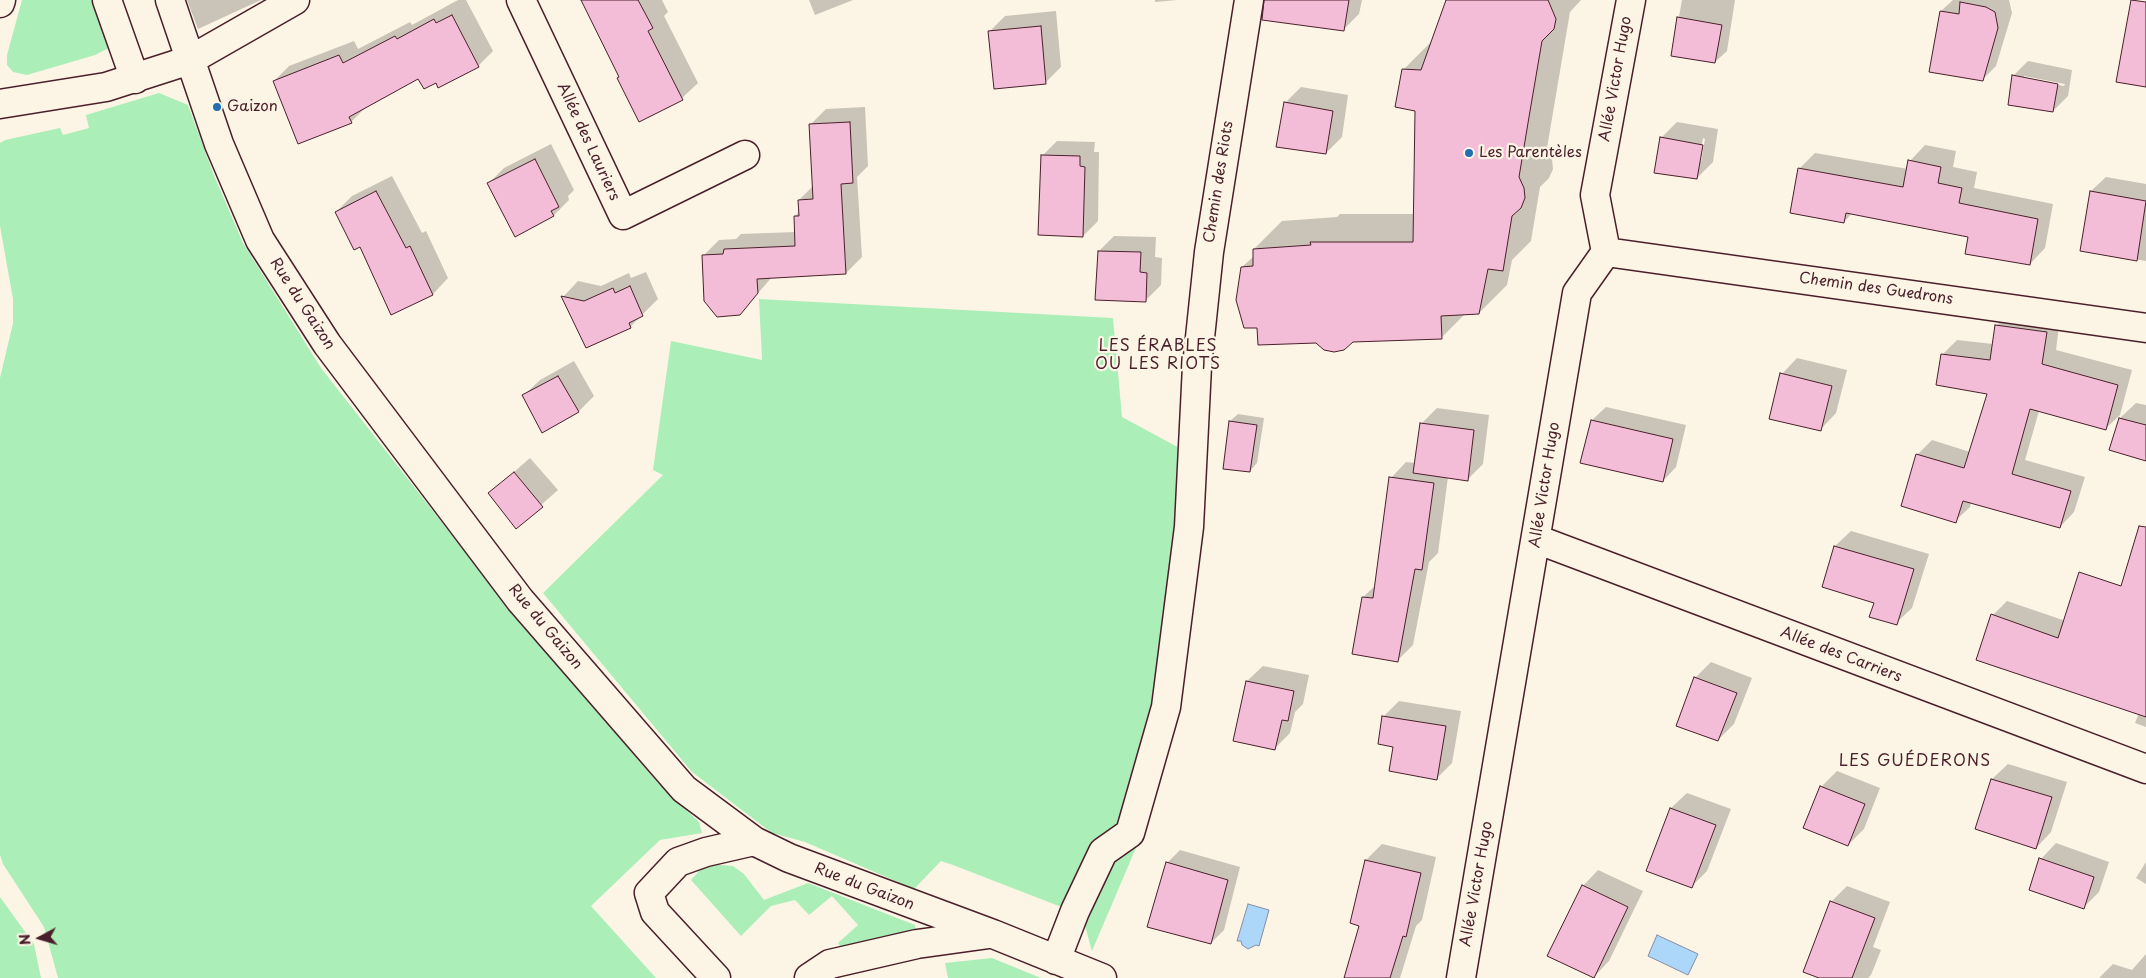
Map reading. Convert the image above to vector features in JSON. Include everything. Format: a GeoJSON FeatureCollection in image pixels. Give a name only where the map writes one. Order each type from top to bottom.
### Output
{"type":"FeatureCollection","features":[{"type":"Feature","properties":{"kind":"street"},"geometry":{"type":"LineString","coordinates":[[107,0],[135,79]]}},
{"type":"Feature","properties":{"kind":"street","name":"Rue du Gaizon"},"geometry":{"type":"LineString","coordinates":[[170,0],[219,144],[260,240],[327,344],[533,615],[684,789],[754,841],[789,858],[993,934],[1102,978]]}},
{"type":"Feature","properties":{"kind":"street"},"geometry":{"type":"LineString","coordinates":[[0,104],[106,87],[190,60],[295,0]]}},
{"type":"Feature","properties":{"kind":"street","name":"Allée des Lauriers"},"geometry":{"type":"LineString","coordinates":[[522,0],[623,215],[745,155]]}},
{"type":"Feature","properties":{"kind":"street","name":"Chemin des Riots"},"geometry":{"type":"LineString","coordinates":[[1056,960],[1075,911],[1102,852],[1130,833],[1166,707],[1189,527],[1197,366],[1209,252],[1249,0]]}},
{"type":"Feature","properties":{"kind":"street","name":"Allée Victor Hugo"},"geometry":{"type":"LineString","coordinates":[[1461,978],[1576,293],[1606,252],[1595,195],[1631,0]]}},
{"type":"Feature","properties":{"kind":"street","name":"Chemin des Guedrons"},"geometry":{"type":"LineString","coordinates":[[1606,252],[2146,328]]}},
{"type":"Feature","properties":{"kind":"street","name":"Allée des Carriers"},"geometry":{"type":"LineString","coordinates":[[1536,539],[2146,769]]}},
{"type":"Feature","properties":{"kind":"street"},"geometry":{"type":"LineString","coordinates":[[716,978],[656,912],[649,894],[678,862],[706,852],[754,841]]}},
{"type":"Feature","properties":{"kind":"street"},"geometry":{"type":"LineString","coordinates":[[809,978],[830,964],[917,944],[993,934]]}},
{"type":"Feature","properties":{"kind":"green space"},"geometry":{"type":"Polygon","coordinates":[[[22,0],[97,0],[113,46],[95,55],[27,75],[13,72],[7,65],[7,55],[22,0]]]}},
{"type":"Feature","properties":{"kind":"green space"},"geometry":{"type":"Polygon","coordinates":[[[159,93],[188,105],[213,173],[243,243],[321,368],[505,603],[657,782],[699,822],[702,833],[660,840],[591,906],[656,978],[58,978],[44,927],[3,864],[0,855],[0,378],[13,323],[13,299],[0,226],[0,143],[5,140],[60,128],[63,135],[89,128],[86,115],[159,93]]]}},
{"type":"Feature","properties":{"kind":"green space"},"geometry":{"type":"Polygon","coordinates":[[[759,299],[1113,318],[1122,417],[1185,451],[1204,452],[1191,633],[1161,777],[1147,822],[1092,951],[1082,915],[953,865],[941,861],[914,889],[805,842],[772,833],[692,772],[543,593],[663,475],[653,470],[671,341],[762,360],[759,299]]]}},
{"type":"Feature","properties":{"kind":"green space"},"geometry":{"type":"Polygon","coordinates":[[[709,864],[733,866],[744,874],[764,900],[808,883],[915,925],[916,939],[843,951],[838,943],[858,925],[832,896],[809,915],[795,900],[771,906],[741,936],[691,880],[709,864]]]}},
{"type":"Feature","properties":{"kind":"green space"},"geometry":{"type":"Polygon","coordinates":[[[0,897],[34,944],[41,978],[0,978],[0,897]]]}},
{"type":"Feature","properties":{"kind":"green space"},"geometry":{"type":"Polygon","coordinates":[[[992,958],[1041,978],[948,978],[945,963],[992,958]]]}},
{"type":"Feature","properties":{"kind":"water"},"geometry":{"type":"Polygon","coordinates":[[[1248,904],[1269,910],[1259,946],[1256,945],[1248,949],[1242,945],[1241,941],[1237,941],[1248,904]]]}},
{"type":"Feature","properties":{"kind":"water"},"geometry":{"type":"Polygon","coordinates":[[[1657,935],[1698,954],[1688,975],[1648,956],[1657,935]]]}},
{"type":"Feature","properties":{"kind":"building"},"geometry":{"type":"Polygon","coordinates":[[[581,0],[638,0],[653,28],[648,31],[683,100],[639,122],[581,0]]]}},
{"type":"Feature","properties":{"kind":"building"},"geometry":{"type":"Polygon","coordinates":[[[1264,0],[1349,0],[1344,31],[1262,20],[1264,0]]]}},
{"type":"Feature","properties":{"kind":"building","name":"Les Parentèles"},"geometry":{"type":"Polygon","coordinates":[[[1446,0],[1548,0],[1556,19],[1554,29],[1542,41],[1519,177],[1524,188],[1525,198],[1521,208],[1512,216],[1503,271],[1488,269],[1479,314],[1441,316],[1442,339],[1353,342],[1344,350],[1334,352],[1324,350],[1316,343],[1258,345],[1257,328],[1244,328],[1236,300],[1241,267],[1253,266],[1253,249],[1311,245],[1310,242],[1413,242],[1415,111],[1395,107],[1402,69],[1421,70],[1446,0]]]}},
{"type":"Feature","properties":{"kind":"building"},"geometry":{"type":"Polygon","coordinates":[[[2131,0],[2146,2],[2146,87],[2116,82],[2131,0]]]}},
{"type":"Feature","properties":{"kind":"building"},"geometry":{"type":"Polygon","coordinates":[[[1960,2],[1986,7],[1995,12],[1998,28],[1983,81],[1929,72],[1940,11],[1959,14],[1960,2]]]}},
{"type":"Feature","properties":{"kind":"building"},"geometry":{"type":"Polygon","coordinates":[[[452,15],[479,67],[438,88],[436,83],[424,89],[418,79],[349,117],[352,123],[298,144],[273,81],[339,55],[343,63],[395,36],[397,39],[434,19],[436,23],[452,15]]]}},
{"type":"Feature","properties":{"kind":"building"},"geometry":{"type":"Polygon","coordinates":[[[1677,17],[1722,25],[1715,63],[1671,56],[1677,17]]]}},
{"type":"Feature","properties":{"kind":"building"},"geometry":{"type":"Polygon","coordinates":[[[1041,26],[1046,84],[994,89],[988,31],[1041,26]]]}},
{"type":"Feature","properties":{"kind":"building"},"geometry":{"type":"Polygon","coordinates":[[[2012,75],[2058,84],[2053,112],[2008,105],[2012,75]]]}},
{"type":"Feature","properties":{"kind":"building"},"geometry":{"type":"Polygon","coordinates":[[[1284,102],[1333,111],[1326,154],[1276,147],[1284,102]]]}},
{"type":"Feature","properties":{"kind":"building"},"geometry":{"type":"Polygon","coordinates":[[[850,122],[853,183],[841,184],[846,274],[757,279],[758,293],[740,315],[717,317],[704,301],[702,255],[723,254],[724,249],[795,246],[794,216],[799,216],[798,200],[813,199],[809,124],[850,122]]]}},
{"type":"Feature","properties":{"kind":"building"},"geometry":{"type":"Polygon","coordinates":[[[1660,137],[1703,145],[1697,179],[1654,173],[1660,137]]]}},
{"type":"Feature","properties":{"kind":"building"},"geometry":{"type":"Polygon","coordinates":[[[1041,155],[1080,156],[1080,166],[1085,167],[1083,237],[1038,235],[1041,155]]]}},
{"type":"Feature","properties":{"kind":"building"},"geometry":{"type":"Polygon","coordinates":[[[535,159],[559,207],[551,211],[554,216],[515,237],[487,183],[535,159]]]}},
{"type":"Feature","properties":{"kind":"building"},"geometry":{"type":"Polygon","coordinates":[[[1908,160],[1941,167],[1938,183],[1962,188],[1959,203],[2038,219],[2030,265],[1965,254],[1968,237],[1846,213],[1844,223],[1790,213],[1798,168],[1903,187],[1908,160]]]}},
{"type":"Feature","properties":{"kind":"building"},"geometry":{"type":"Polygon","coordinates":[[[376,191],[406,248],[410,246],[433,295],[391,315],[360,247],[354,250],[335,212],[376,191]]]}},
{"type":"Feature","properties":{"kind":"building"},"geometry":{"type":"Polygon","coordinates":[[[2090,191],[2146,201],[2137,261],[2080,251],[2090,191]]]}},
{"type":"Feature","properties":{"kind":"building"},"geometry":{"type":"Polygon","coordinates":[[[1098,251],[1141,252],[1140,272],[1147,273],[1146,302],[1095,300],[1098,251]]]}},
{"type":"Feature","properties":{"kind":"building"},"geometry":{"type":"Polygon","coordinates":[[[630,286],[643,316],[629,323],[631,328],[586,348],[561,296],[584,301],[613,288],[615,293],[630,286]]]}},
{"type":"Feature","properties":{"kind":"building"},"geometry":{"type":"Polygon","coordinates":[[[1995,325],[2047,332],[2042,364],[2118,385],[2106,430],[2030,409],[2012,474],[2071,491],[2060,528],[1963,501],[1956,523],[1901,506],[1916,454],[1964,468],[1987,394],[1936,385],[1941,354],[1990,360],[1995,325]]]}},
{"type":"Feature","properties":{"kind":"building"},"geometry":{"type":"Polygon","coordinates":[[[1780,373],[1832,386],[1821,431],[1769,419],[1780,373]]]}},
{"type":"Feature","properties":{"kind":"building"},"geometry":{"type":"Polygon","coordinates":[[[558,376],[579,412],[542,433],[522,395],[558,376]]]}},
{"type":"Feature","properties":{"kind":"building"},"geometry":{"type":"Polygon","coordinates":[[[2119,418],[2146,425],[2146,461],[2109,450],[2119,418]]]}},
{"type":"Feature","properties":{"kind":"building"},"geometry":{"type":"Polygon","coordinates":[[[1591,420],[1673,439],[1663,482],[1580,463],[1591,420]]]}},
{"type":"Feature","properties":{"kind":"building"},"geometry":{"type":"Polygon","coordinates":[[[1229,421],[1257,425],[1250,472],[1223,469],[1229,421]]]}},
{"type":"Feature","properties":{"kind":"building"},"geometry":{"type":"Polygon","coordinates":[[[1420,423],[1474,430],[1468,481],[1413,473],[1420,423]]]}},
{"type":"Feature","properties":{"kind":"building"},"geometry":{"type":"Polygon","coordinates":[[[514,472],[543,507],[516,529],[488,493],[514,472]]]}},
{"type":"Feature","properties":{"kind":"building"},"geometry":{"type":"Polygon","coordinates":[[[1389,477],[1434,483],[1422,570],[1415,569],[1398,662],[1352,654],[1362,597],[1373,598],[1389,477]]]}},
{"type":"Feature","properties":{"kind":"building"},"geometry":{"type":"Polygon","coordinates":[[[2139,526],[2146,527],[2146,717],[1976,660],[1991,614],[2058,638],[2079,572],[2121,586],[2139,526]]]}},
{"type":"Feature","properties":{"kind":"building"},"geometry":{"type":"Polygon","coordinates":[[[1834,546],[1914,569],[1897,625],[1869,617],[1874,603],[1822,587],[1834,546]]]}},
{"type":"Feature","properties":{"kind":"building"},"geometry":{"type":"Polygon","coordinates":[[[1694,677],[1737,693],[1718,741],[1676,726],[1694,677]]]}},
{"type":"Feature","properties":{"kind":"building"},"geometry":{"type":"Polygon","coordinates":[[[1246,681],[1294,691],[1288,721],[1282,720],[1275,750],[1233,741],[1246,681]]]}},
{"type":"Feature","properties":{"kind":"building"},"geometry":{"type":"Polygon","coordinates":[[[1382,716],[1446,726],[1437,780],[1389,771],[1393,747],[1378,744],[1382,716]]]}},
{"type":"Feature","properties":{"kind":"building"},"geometry":{"type":"Polygon","coordinates":[[[1991,779],[2052,797],[2036,849],[1975,829],[1991,779]]]}},
{"type":"Feature","properties":{"kind":"building"},"geometry":{"type":"Polygon","coordinates":[[[1820,786],[1865,804],[1848,846],[1803,828],[1820,786]]]}},
{"type":"Feature","properties":{"kind":"building"},"geometry":{"type":"Polygon","coordinates":[[[1670,808],[1716,825],[1692,888],[1646,871],[1670,808]]]}},
{"type":"Feature","properties":{"kind":"building"},"geometry":{"type":"Polygon","coordinates":[[[2039,858],[2094,877],[2084,909],[2029,890],[2039,858]]]}},
{"type":"Feature","properties":{"kind":"building"},"geometry":{"type":"Polygon","coordinates":[[[1365,860],[1421,873],[1406,937],[1403,936],[1390,978],[1344,978],[1359,926],[1350,923],[1365,860]]]}},
{"type":"Feature","properties":{"kind":"building"},"geometry":{"type":"Polygon","coordinates":[[[1166,862],[1228,880],[1211,944],[1147,927],[1166,862]]]}},
{"type":"Feature","properties":{"kind":"building"},"geometry":{"type":"Polygon","coordinates":[[[1582,885],[1628,907],[1594,978],[1547,956],[1582,885]]]}},
{"type":"Feature","properties":{"kind":"building"},"geometry":{"type":"Polygon","coordinates":[[[1830,901],[1875,918],[1852,978],[1819,978],[1803,972],[1830,901]]]}},
{"type":"Feature","properties":{"kind":"place","name":"Gaizon"},"geometry":{"type":"Point","coordinates":[217,107]}},
{"type":"Feature","properties":{"kind":"place","name":"Les Parentèles"},"geometry":{"type":"Point","coordinates":[1469,153]}},
{"type":"Feature","properties":{"kind":"district","name":"LES ÉRABLES OU LES RIOTS"},"geometry":{"type":"Point","coordinates":[1158,356]}},
{"type":"Feature","properties":{"kind":"district","name":"LES GUÉDERONS"},"geometry":{"type":"Point","coordinates":[1915,762]}}]}
